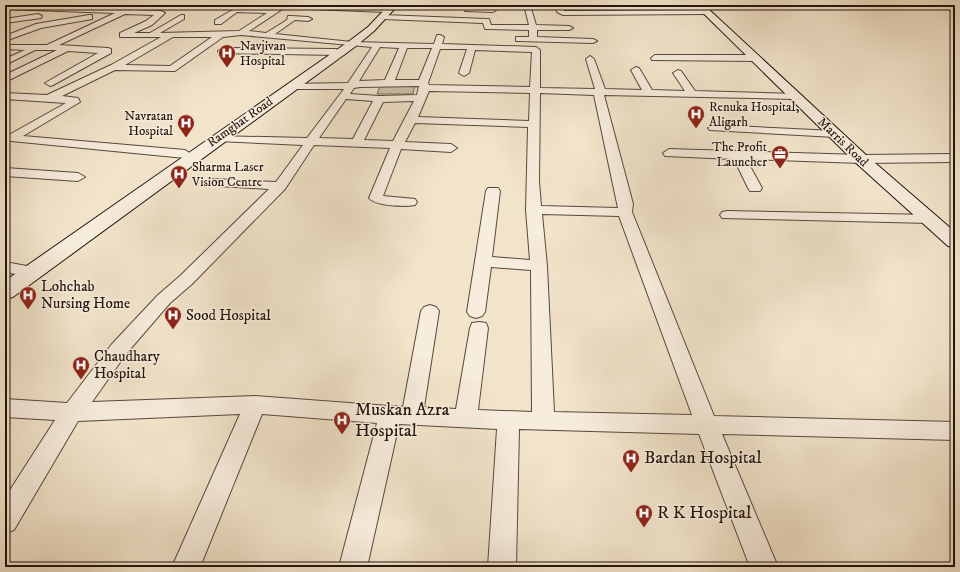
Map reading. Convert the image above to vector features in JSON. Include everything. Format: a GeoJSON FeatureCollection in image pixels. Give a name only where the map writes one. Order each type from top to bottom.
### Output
{"type":"FeatureCollection","features":[{"type":"Feature","properties":{"kind":"main road","name":"Marris Road"},"geometry":{"type":"LineString","coordinates":[[703,9],[860,159],[955,242]]}},
{"type":"Feature","properties":{"kind":"main road","name":"Ramghat Road"},"geometry":{"type":"LineString","coordinates":[[5,292],[19,269],[218,138],[292,86],[372,26]]}},
{"type":"Feature","properties":{"kind":"main road","name":"Ramghat Road"},"geometry":{"type":"LineString","coordinates":[[5,280],[372,26]]}},
{"type":"Feature","properties":{"kind":"street"},"geometry":{"type":"LineString","coordinates":[[49,9],[59,5]]}},
{"type":"Feature","properties":{"kind":"street"},"geometry":{"type":"LineString","coordinates":[[85,10],[98,5]]}},
{"type":"Feature","properties":{"kind":"street"},"geometry":{"type":"LineString","coordinates":[[527,5],[533,28],[533,39],[536,50],[532,181],[533,210],[539,266],[543,421]]}},
{"type":"Feature","properties":{"kind":"street"},"geometry":{"type":"LineString","coordinates":[[558,5],[563,13],[579,17],[703,9]]}},
{"type":"Feature","properties":{"kind":"street"},"geometry":{"type":"LineString","coordinates":[[9,6],[161,13],[149,23],[94,49]]}},
{"type":"Feature","properties":{"kind":"street"},"geometry":{"type":"LineString","coordinates":[[218,22],[236,10],[283,6],[321,9],[372,26],[404,46],[536,50]]}},
{"type":"Feature","properties":{"kind":"street"},"geometry":{"type":"LineString","coordinates":[[241,33],[265,18],[273,7]]}},
{"type":"Feature","properties":{"kind":"street"},"geometry":{"type":"LineString","coordinates":[[457,10],[480,7],[494,10]]}},
{"type":"Feature","properties":{"kind":"street"},"geometry":{"type":"LineString","coordinates":[[308,19],[321,9]]}},
{"type":"Feature","properties":{"kind":"street"},"geometry":{"type":"LineString","coordinates":[[5,21],[73,10]]}},
{"type":"Feature","properties":{"kind":"street"},"geometry":{"type":"LineString","coordinates":[[5,40],[39,26],[101,15],[110,11]]}},
{"type":"Feature","properties":{"kind":"street"},"geometry":{"type":"LineString","coordinates":[[47,48],[124,11]]}},
{"type":"Feature","properties":{"kind":"street"},"geometry":{"type":"LineString","coordinates":[[152,34],[181,17]]}},
{"type":"Feature","properties":{"kind":"street"},"geometry":{"type":"LineString","coordinates":[[265,18],[315,19],[305,27]]}},
{"type":"Feature","properties":{"kind":"street"},"geometry":{"type":"LineString","coordinates":[[266,36],[291,18]]}},
{"type":"Feature","properties":{"kind":"street"},"geometry":{"type":"LineString","coordinates":[[116,39],[152,34],[221,35],[241,33],[266,36],[372,26],[486,21],[488,27]]}},
{"type":"Feature","properties":{"kind":"street"},"geometry":{"type":"LineString","coordinates":[[126,23],[149,23]]}},
{"type":"Feature","properties":{"kind":"street"},"geometry":{"type":"LineString","coordinates":[[222,51],[372,26]]}},
{"type":"Feature","properties":{"kind":"street"},"geometry":{"type":"LineString","coordinates":[[5,521],[72,412],[119,349],[164,299],[186,280],[280,186],[329,115],[352,86],[372,26]]}},
{"type":"Feature","properties":{"kind":"street"},"geometry":{"type":"LineString","coordinates":[[445,26],[569,28]]}},
{"type":"Feature","properties":{"kind":"street"},"geometry":{"type":"LineString","coordinates":[[510,39],[594,43],[589,33]]}},
{"type":"Feature","properties":{"kind":"street"},"geometry":{"type":"LineString","coordinates":[[49,98],[114,67],[172,34]]}},
{"type":"Feature","properties":{"kind":"street"},"geometry":{"type":"LineString","coordinates":[[181,42],[194,34]]}},
{"type":"Feature","properties":{"kind":"street"},"geometry":{"type":"LineString","coordinates":[[114,67],[172,69],[221,35]]}},
{"type":"Feature","properties":{"kind":"street"},"geometry":{"type":"LineString","coordinates":[[410,202],[380,200],[376,198],[376,191],[397,145],[411,120],[420,98],[440,37]]}},
{"type":"Feature","properties":{"kind":"street"},"geometry":{"type":"LineString","coordinates":[[389,83],[404,46]]}},
{"type":"Feature","properties":{"kind":"street"},"geometry":{"type":"LineString","coordinates":[[5,47],[94,49],[108,52],[50,83]]}},
{"type":"Feature","properties":{"kind":"street"},"geometry":{"type":"LineString","coordinates":[[5,62],[37,48]]}},
{"type":"Feature","properties":{"kind":"street"},"geometry":{"type":"LineString","coordinates":[[5,79],[67,48]]}},
{"type":"Feature","properties":{"kind":"street"},"geometry":{"type":"LineString","coordinates":[[464,73],[472,48]]}},
{"type":"Feature","properties":{"kind":"street"},"geometry":{"type":"LineString","coordinates":[[655,58],[756,58]]}},
{"type":"Feature","properties":{"kind":"street"},"geometry":{"type":"LineString","coordinates":[[142,68],[155,59]]}},
{"type":"Feature","properties":{"kind":"street"},"geometry":{"type":"LineString","coordinates":[[590,59],[626,204],[625,212],[764,567]]}},
{"type":"Feature","properties":{"kind":"street"},"geometry":{"type":"LineString","coordinates":[[636,70],[649,93]]}},
{"type":"Feature","properties":{"kind":"street"},"geometry":{"type":"LineString","coordinates":[[678,73],[692,94]]}},
{"type":"Feature","properties":{"kind":"street"},"geometry":{"type":"LineString","coordinates":[[292,86],[352,86],[360,84],[389,83],[424,86],[535,90],[794,96]]}},
{"type":"Feature","properties":{"kind":"street"},"geometry":{"type":"LineString","coordinates":[[5,96],[74,100],[75,102],[8,140]]}},
{"type":"Feature","properties":{"kind":"street"},"geometry":{"type":"LineString","coordinates":[[344,96],[379,99],[420,98]]}},
{"type":"Feature","properties":{"kind":"street"},"geometry":{"type":"LineString","coordinates":[[5,108],[28,97]]}},
{"type":"Feature","properties":{"kind":"street"},"geometry":{"type":"LineString","coordinates":[[357,143],[379,99]]}},
{"type":"Feature","properties":{"kind":"street"},"geometry":{"type":"LineString","coordinates":[[411,120],[534,124]]}},
{"type":"Feature","properties":{"kind":"street"},"geometry":{"type":"LineString","coordinates":[[714,128],[835,134]]}},
{"type":"Feature","properties":{"kind":"street"},"geometry":{"type":"LineString","coordinates":[[218,138],[451,148]]}},
{"type":"Feature","properties":{"kind":"street"},"geometry":{"type":"LineString","coordinates":[[8,140],[185,154]]}},
{"type":"Feature","properties":{"kind":"street"},"geometry":{"type":"LineString","coordinates":[[669,153],[860,159],[955,158]]}},
{"type":"Feature","properties":{"kind":"street"},"geometry":{"type":"LineString","coordinates":[[738,155],[755,188]]}},
{"type":"Feature","properties":{"kind":"street"},"geometry":{"type":"LineString","coordinates":[[5,172],[78,177]]}},
{"type":"Feature","properties":{"kind":"street"},"geometry":{"type":"LineString","coordinates":[[5,186],[25,174]]}},
{"type":"Feature","properties":{"kind":"street"},"geometry":{"type":"LineString","coordinates":[[218,182],[280,186]]}},
{"type":"Feature","properties":{"kind":"street"},"geometry":{"type":"LineString","coordinates":[[466,417],[493,191]]}},
{"type":"Feature","properties":{"kind":"street"},"geometry":{"type":"LineString","coordinates":[[533,210],[625,212]]}},
{"type":"Feature","properties":{"kind":"street"},"geometry":{"type":"LineString","coordinates":[[727,215],[930,219]]}},
{"type":"Feature","properties":{"kind":"street"},"geometry":{"type":"LineString","coordinates":[[484,261],[539,266]]}},
{"type":"Feature","properties":{"kind":"street"},"geometry":{"type":"LineString","coordinates":[[353,567],[401,415],[430,311]]}},
{"type":"Feature","properties":{"kind":"street"},"geometry":{"type":"LineString","coordinates":[[186,567],[255,405]]}},
{"type":"Feature","properties":{"kind":"street"},"geometry":{"type":"LineString","coordinates":[[5,408],[72,412],[255,405],[401,415],[508,420],[955,431]]}},
{"type":"Feature","properties":{"kind":"street"},"geometry":{"type":"LineString","coordinates":[[502,567],[508,420]]}},
{"type":"Feature","properties":{"kind":"shaded area"},"geometry":{"type":"Polygon","coordinates":[[[415,84],[413,94],[377,94],[380,86],[415,84]]]}},
{"type":"Feature","properties":{"kind":"place","name":"Navjivan Hospital"},"geometry":{"type":"Point","coordinates":[227,68]}},
{"type":"Feature","properties":{"kind":"place","name":"Renuka Hospital, Aligarh"},"geometry":{"type":"Point","coordinates":[696,129]}},
{"type":"Feature","properties":{"kind":"place","name":"Navratan Hospital"},"geometry":{"type":"Point","coordinates":[186,138]}},
{"type":"Feature","properties":{"kind":"place","name":"The Profit Launcher"},"geometry":{"type":"Point","coordinates":[780,169]}},
{"type":"Feature","properties":{"kind":"place","name":"Sharma Laser Vision Centre"},"geometry":{"type":"Point","coordinates":[179,189]}},
{"type":"Feature","properties":{"kind":"place","name":"Lohchab Nursing Home"},"geometry":{"type":"Point","coordinates":[28,310]}},
{"type":"Feature","properties":{"kind":"place","name":"Sood Hospital"},"geometry":{"type":"Point","coordinates":[173,330]}},
{"type":"Feature","properties":{"kind":"place","name":"Chaudhary Hospital"},"geometry":{"type":"Point","coordinates":[81,380]}},
{"type":"Feature","properties":{"kind":"place","name":"Muskan Azra Hospital"},"geometry":{"type":"Point","coordinates":[342,435]}},
{"type":"Feature","properties":{"kind":"place","name":"Bardan Hospital"},"geometry":{"type":"Point","coordinates":[631,473]}},
{"type":"Feature","properties":{"kind":"place","name":"R K Hospital"},"geometry":{"type":"Point","coordinates":[644,528]}}]}
